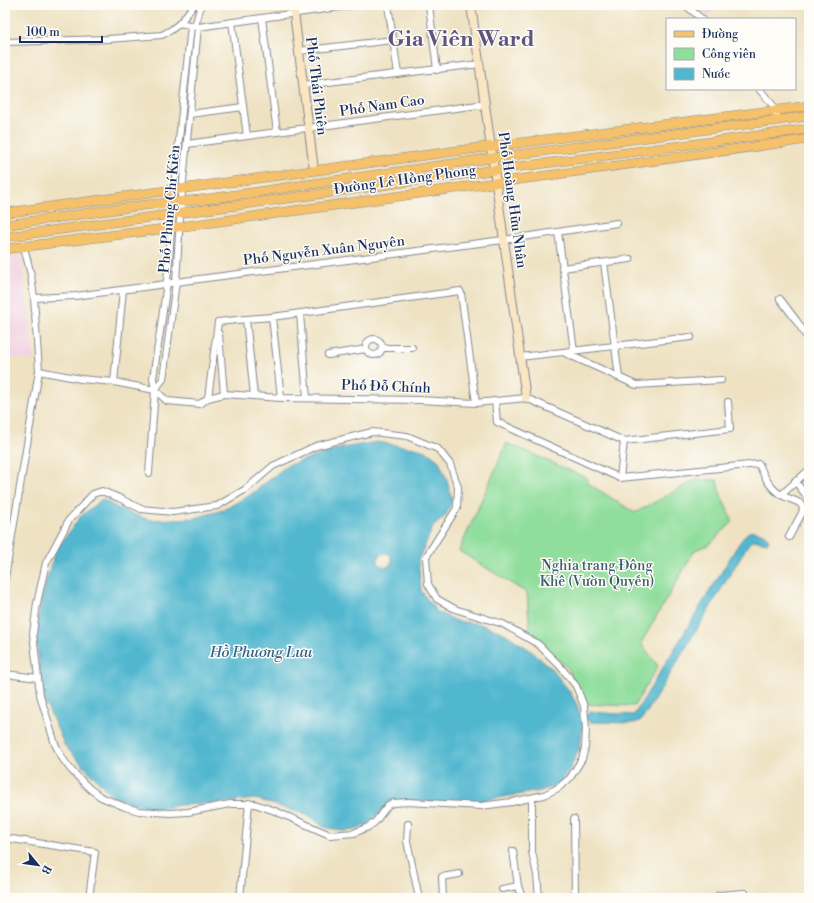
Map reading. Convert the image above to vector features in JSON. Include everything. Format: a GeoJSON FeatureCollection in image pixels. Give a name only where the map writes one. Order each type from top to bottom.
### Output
{"type":"FeatureCollection","features":[{"type":"Feature","properties":{"kind":"main road","name":"Đường Lê Hồng Phong"},"geometry":{"type":"LineString","coordinates":[[5,213],[490,146],[559,139],[809,106]]}},
{"type":"Feature","properties":{"kind":"main road","name":"Đường Lê Hồng Phong"},"geometry":{"type":"LineString","coordinates":[[5,225],[809,116]]}},
{"type":"Feature","properties":{"kind":"main road","name":"Đường Lê Hồng Phong"},"geometry":{"type":"LineString","coordinates":[[5,237],[494,170],[809,129]]}},
{"type":"Feature","properties":{"kind":"main road","name":"Đường Lê Hồng Phong"},"geometry":{"type":"LineString","coordinates":[[5,249],[175,227],[809,139]]}},
{"type":"Feature","properties":{"kind":"street"},"geometry":{"type":"LineString","coordinates":[[5,42],[149,37],[162,35],[180,23],[194,5]]}},
{"type":"Feature","properties":{"kind":"street"},"geometry":{"type":"LineString","coordinates":[[195,26],[201,5]]}},
{"type":"Feature","properties":{"kind":"street"},"geometry":{"type":"LineString","coordinates":[[180,23],[195,26],[262,18],[293,9],[354,5]]}},
{"type":"Feature","properties":{"kind":"street"},"geometry":{"type":"LineString","coordinates":[[388,5],[398,74]]}},
{"type":"Feature","properties":{"kind":"street"},"geometry":{"type":"LineString","coordinates":[[429,5],[437,70]]}},
{"type":"Feature","properties":{"kind":"street","name":"Phố Hoàng Hữu Nhân"},"geometry":{"type":"LineString","coordinates":[[471,5],[526,398]]}},
{"type":"Feature","properties":{"kind":"street"},"geometry":{"type":"LineString","coordinates":[[685,5],[701,18]]}},
{"type":"Feature","properties":{"kind":"street","name":"Phố Thái Phiên"},"geometry":{"type":"LineString","coordinates":[[293,9],[314,170]]}},
{"type":"Feature","properties":{"kind":"street"},"geometry":{"type":"LineString","coordinates":[[262,18],[277,132]]}},
{"type":"Feature","properties":{"kind":"street"},"geometry":{"type":"LineString","coordinates":[[232,22],[247,136]]}},
{"type":"Feature","properties":{"kind":"street","name":"Phố Phùng Chí Kiên"},"geometry":{"type":"LineString","coordinates":[[155,390],[163,379],[176,282],[175,214],[187,144],[195,26]]}},
{"type":"Feature","properties":{"kind":"street","name":"Phố Phùng Chí Kiên"},"geometry":{"type":"LineString","coordinates":[[149,473],[155,390],[153,378],[175,227],[181,121],[195,26]]}},
{"type":"Feature","properties":{"kind":"street"},"geometry":{"type":"LineString","coordinates":[[299,51],[393,40]]}},
{"type":"Feature","properties":{"kind":"street"},"geometry":{"type":"LineString","coordinates":[[303,86],[480,64]]}},
{"type":"Feature","properties":{"kind":"street"},"geometry":{"type":"LineString","coordinates":[[760,90],[777,110],[777,121]]}},
{"type":"Feature","properties":{"kind":"street","name":"Phố Nam Cao"},"geometry":{"type":"LineString","coordinates":[[187,144],[486,104]]}},
{"type":"Feature","properties":{"kind":"street"},"geometry":{"type":"LineString","coordinates":[[181,121],[189,117],[243,107]]}},
{"type":"Feature","properties":{"kind":"street","name":"Phố Nguyễn Xuân Nguyên"},"geometry":{"type":"LineString","coordinates":[[34,298],[75,296],[124,290],[503,240],[617,223]]}},
{"type":"Feature","properties":{"kind":"street"},"geometry":{"type":"LineString","coordinates":[[558,232],[574,351]]}},
{"type":"Feature","properties":{"kind":"street"},"geometry":{"type":"LineString","coordinates":[[5,578],[39,371],[34,298],[31,275],[24,247]]}},
{"type":"Feature","properties":{"kind":"street"},"geometry":{"type":"LineString","coordinates":[[562,268],[630,259]]}},
{"type":"Feature","properties":{"kind":"street"},"geometry":{"type":"LineString","coordinates":[[604,262],[619,377]]}},
{"type":"Feature","properties":{"kind":"street"},"geometry":{"type":"LineString","coordinates":[[114,382],[124,290]]}},
{"type":"Feature","properties":{"kind":"street"},"geometry":{"type":"LineString","coordinates":[[218,322],[272,318],[460,291],[476,403]]}},
{"type":"Feature","properties":{"kind":"street"},"geometry":{"type":"LineString","coordinates":[[780,299],[809,340]]}},
{"type":"Feature","properties":{"kind":"street"},"geometry":{"type":"LineString","coordinates":[[300,314],[307,398]]}},
{"type":"Feature","properties":{"kind":"street"},"geometry":{"type":"LineString","coordinates":[[272,318],[281,398]]}},
{"type":"Feature","properties":{"kind":"street"},"geometry":{"type":"LineString","coordinates":[[246,319],[254,396]]}},
{"type":"Feature","properties":{"kind":"street"},"geometry":{"type":"LineString","coordinates":[[218,322],[224,394]]}},
{"type":"Feature","properties":{"kind":"street"},"geometry":{"type":"LineString","coordinates":[[208,398],[218,322]]}},
{"type":"Feature","properties":{"kind":"street"},"geometry":{"type":"LineString","coordinates":[[520,357],[691,338]]}},
{"type":"Feature","properties":{"kind":"street"},"geometry":{"type":"LineString","coordinates":[[372,339],[379,341],[382,348],[379,353],[374,355],[369,354],[366,349],[366,344],[372,339]]}},
{"type":"Feature","properties":{"kind":"street"},"geometry":{"type":"LineString","coordinates":[[382,348],[412,348]]}},
{"type":"Feature","properties":{"kind":"street"},"geometry":{"type":"LineString","coordinates":[[328,354],[366,349]]}},
{"type":"Feature","properties":{"kind":"street"},"geometry":{"type":"LineString","coordinates":[[565,353],[636,385],[721,380]]}},
{"type":"Feature","properties":{"kind":"street","name":"Phố Đỗ Chính"},"geometry":{"type":"LineString","coordinates":[[39,371],[81,379],[114,382],[155,390],[167,401],[200,404],[208,398],[224,394],[281,398],[420,400],[476,403],[526,398],[624,441]]}},
{"type":"Feature","properties":{"kind":"street"},"geometry":{"type":"LineString","coordinates":[[495,400],[497,422],[620,478],[759,464],[768,483],[775,492],[800,503],[809,505]]}},
{"type":"Feature","properties":{"kind":"street"},"geometry":{"type":"LineString","coordinates":[[620,478],[624,441],[730,429],[728,402]]}},
{"type":"Feature","properties":{"kind":"street"},"geometry":{"type":"LineString","coordinates":[[372,432],[407,436],[438,449],[450,464],[458,487],[457,508],[426,557],[428,584],[437,599],[455,609],[503,624],[538,644],[560,666],[576,686],[584,706],[586,728],[585,748],[579,764],[570,778],[558,788],[544,795],[532,798],[482,806],[408,802],[393,803],[388,806],[375,822],[368,827],[354,833],[330,835],[274,811],[249,804],[230,804],[188,812],[170,813],[139,811],[101,797],[70,770],[55,744],[40,695],[38,678],[33,634],[37,603],[46,563],[69,520],[93,494],[102,491],[141,509],[173,512],[217,506],[246,489],[273,466],[316,446],[372,432]]}},
{"type":"Feature","properties":{"kind":"street"},"geometry":{"type":"LineString","coordinates":[[780,495],[809,470]]}},
{"type":"Feature","properties":{"kind":"street"},"geometry":{"type":"LineString","coordinates":[[796,481],[809,499]]}},
{"type":"Feature","properties":{"kind":"street"},"geometry":{"type":"LineString","coordinates":[[789,537],[802,513],[803,508],[800,503]]}},
{"type":"Feature","properties":{"kind":"street"},"geometry":{"type":"LineString","coordinates":[[5,674],[38,678]]}},
{"type":"Feature","properties":{"kind":"street"},"geometry":{"type":"LineString","coordinates":[[532,798],[532,852],[537,875],[539,898]]}},
{"type":"Feature","properties":{"kind":"street"},"geometry":{"type":"LineString","coordinates":[[240,898],[249,804]]}},
{"type":"Feature","properties":{"kind":"street"},"geometry":{"type":"LineString","coordinates":[[574,819],[575,898]]}},
{"type":"Feature","properties":{"kind":"street"},"geometry":{"type":"LineString","coordinates":[[408,824],[407,841],[419,898]]}},
{"type":"Feature","properties":{"kind":"street"},"geometry":{"type":"LineString","coordinates":[[5,838],[95,852],[89,898]]}},
{"type":"Feature","properties":{"kind":"street"},"geometry":{"type":"LineString","coordinates":[[513,851],[518,886],[522,898]]}},
{"type":"Feature","properties":{"kind":"street"},"geometry":{"type":"LineString","coordinates":[[443,898],[442,877],[459,874]]}},
{"type":"Feature","properties":{"kind":"street"},"geometry":{"type":"LineString","coordinates":[[502,889],[518,886]]}},
{"type":"Feature","properties":{"kind":"street"},"geometry":{"type":"LineString","coordinates":[[719,896],[745,893]]}},
{"type":"Feature","properties":{"kind":"shaded area"},"geometry":{"type":"Polygon","coordinates":[[[697,5],[723,5],[708,15],[697,5]]]}},
{"type":"Feature","properties":{"kind":"shaded area"},"geometry":{"type":"Polygon","coordinates":[[[21,255],[34,360],[5,357],[5,257],[21,255]]]}},
{"type":"Feature","properties":{"kind":"green space","name":"Nghia trang Đông Khê (Vườn Quyến)"},"geometry":{"type":"Polygon","coordinates":[[[507,443],[589,479],[586,482],[635,513],[695,480],[717,480],[721,496],[733,522],[708,545],[695,550],[641,643],[658,666],[634,706],[585,704],[568,668],[530,636],[527,593],[459,551],[507,443]]]}},
{"type":"Feature","properties":{"kind":"water","name":"Hồ Phương Lưu"},"geometry":{"type":"Polygon","coordinates":[[[377,442],[426,451],[439,461],[447,480],[452,500],[446,515],[433,527],[418,560],[421,591],[437,612],[457,621],[480,624],[504,633],[530,650],[551,668],[570,692],[577,705],[583,724],[580,746],[570,769],[557,785],[540,791],[465,803],[391,801],[369,823],[355,830],[342,831],[324,827],[307,815],[256,799],[180,805],[153,810],[112,796],[65,746],[43,697],[36,636],[42,596],[55,552],[80,517],[102,499],[121,510],[150,520],[195,518],[223,510],[250,495],[288,465],[342,448],[377,442]],[[381,554],[378,558],[378,563],[384,567],[388,567],[392,561],[390,554],[381,554]]]}},
{"type":"Feature","properties":{"kind":"water"},"geometry":{"type":"Polygon","coordinates":[[[753,531],[766,536],[769,540],[767,543],[754,540],[749,543],[647,712],[640,721],[634,723],[590,722],[586,719],[585,716],[589,712],[634,715],[738,545],[747,533],[753,531]]]}},
{"type":"Feature","properties":{"kind":"district","name":"Gia Viên Ward"},"geometry":{"type":"Point","coordinates":[461,39]}}]}
